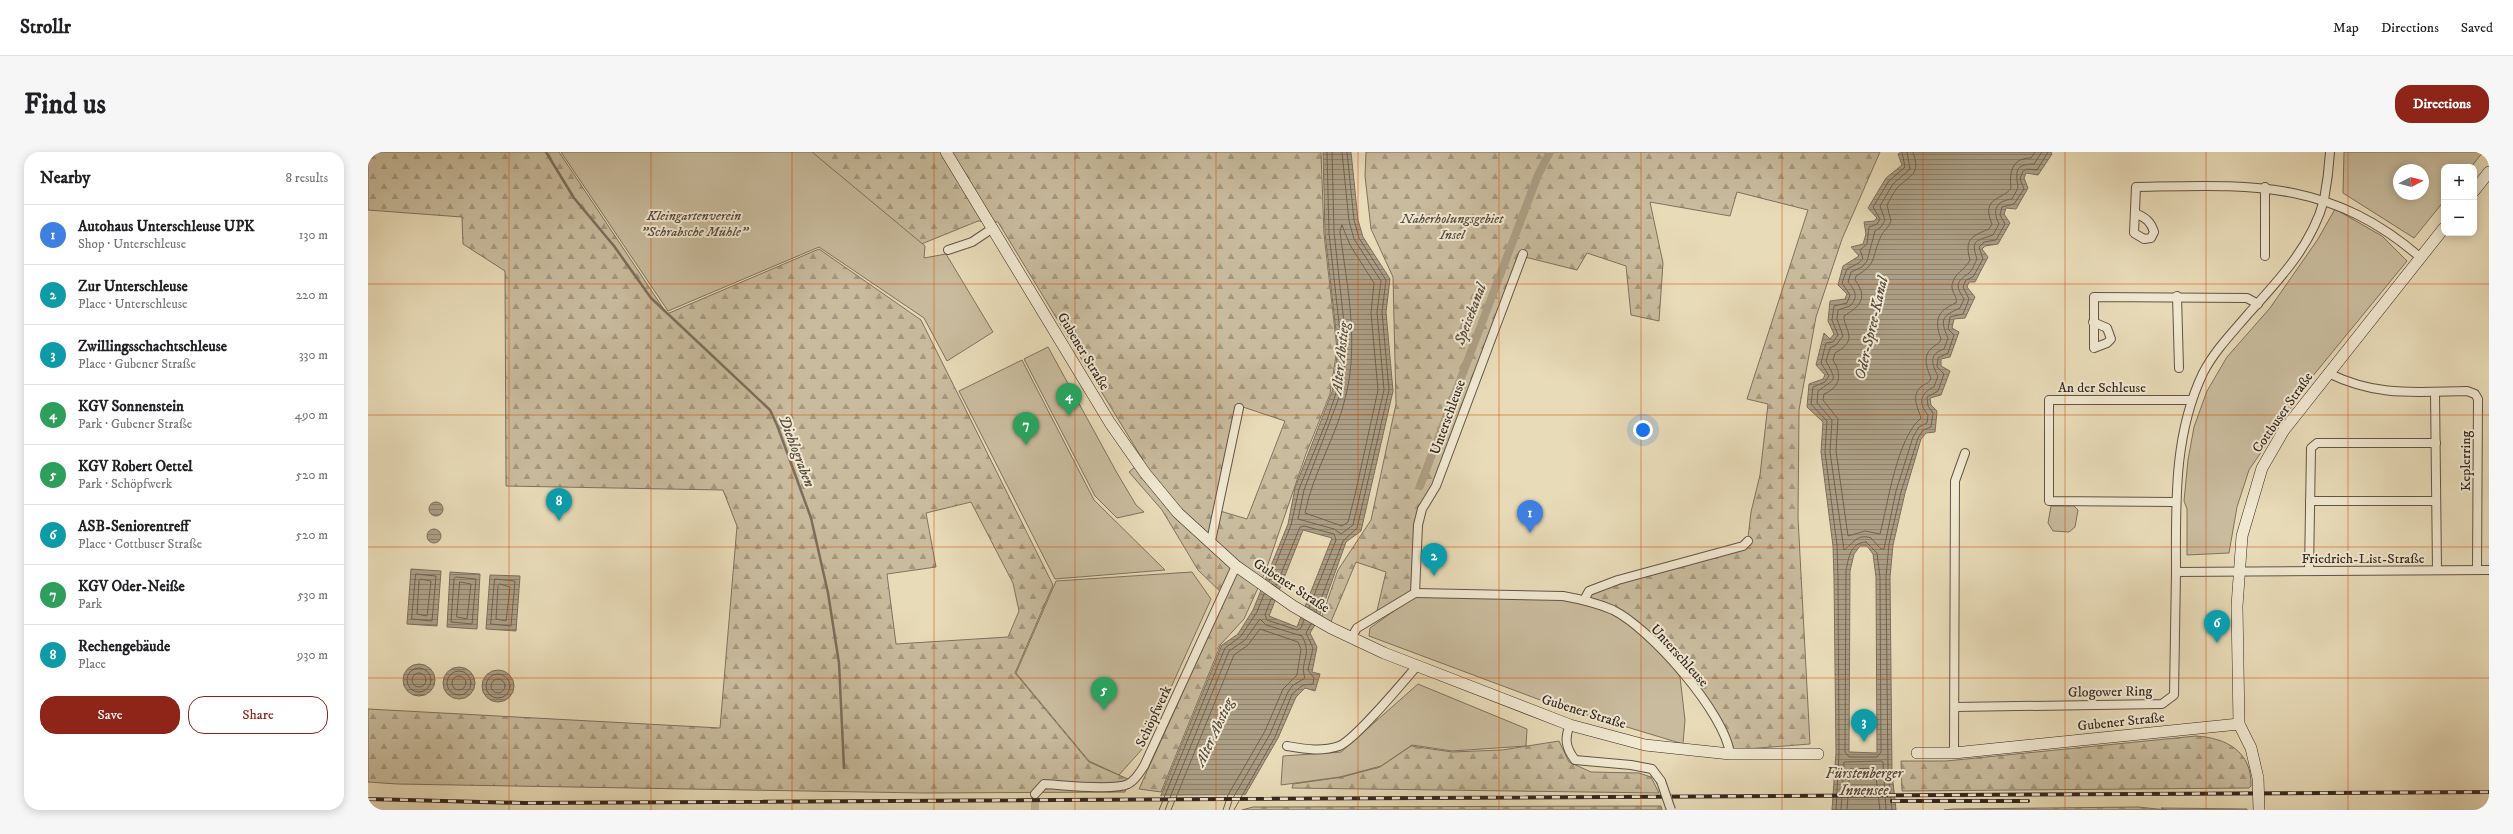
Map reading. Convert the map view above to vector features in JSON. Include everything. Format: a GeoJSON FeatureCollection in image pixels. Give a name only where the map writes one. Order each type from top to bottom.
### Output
{"type":"FeatureCollection","features":[{"type":"Feature","properties":{"kind":"main road","name":"Gubener Straße"},"geometry":{"type":"LineString","coordinates":[[946,152],[1110,423],[1145,473],[1178,513],[1211,541],[1236,566],[1255,580],[1322,622],[1351,638],[1417,666],[1570,725],[1645,745],[1730,754],[1818,754]]}},
{"type":"Feature","properties":{"kind":"main road"},"geometry":{"type":"LineString","coordinates":[[2477,187],[2489,172]]}},
{"type":"Feature","properties":{"kind":"main road","name":"Cottbuser Straße"},"geometry":{"type":"LineString","coordinates":[[2239,724],[2238,571],[2242,536],[2262,468],[2284,430],[2441,232]]}},
{"type":"Feature","properties":{"kind":"main road","name":"Gubener Straße"},"geometry":{"type":"LineString","coordinates":[[1917,753],[1954,753],[2239,724]]}},
{"type":"Feature","properties":{"kind":"main road"},"geometry":{"type":"LineString","coordinates":[[2239,724],[2251,748],[2258,778],[2259,810]]}},
{"type":"Feature","properties":{"kind":"street"},"geometry":{"type":"LineString","coordinates":[[2238,571],[2176,572],[2175,502],[2178,461],[2192,400],[2204,372],[2220,347],[2292,264],[2311,232],[2324,200],[2330,152]]}},
{"type":"Feature","properties":{"kind":"street"},"geometry":{"type":"LineString","coordinates":[[2137,214],[2136,187],[2264,187],[2324,200],[2376,224],[2421,258]]}},
{"type":"Feature","properties":{"kind":"street"},"geometry":{"type":"LineString","coordinates":[[2264,187],[2265,256]]}},
{"type":"Feature","properties":{"kind":"street"},"geometry":{"type":"LineString","coordinates":[[948,250],[972,242],[993,228]]}},
{"type":"Feature","properties":{"kind":"street","name":"Unterschleuse"},"geometry":{"type":"LineString","coordinates":[[1522,254],[1436,486],[1422,509],[1418,525],[1415,593],[1563,596],[1584,600],[1614,611],[1639,629],[1670,660],[1696,690],[1728,741],[1730,754]]}},
{"type":"Feature","properties":{"kind":"street"},"geometry":{"type":"LineString","coordinates":[[2093,322],[2094,297],[2177,296],[2247,298],[2258,304]]}},
{"type":"Feature","properties":{"kind":"street"},"geometry":{"type":"LineString","coordinates":[[2177,296],[2179,368]]}},
{"type":"Feature","properties":{"kind":"street","name":"Keplerring"},"geometry":{"type":"LineString","coordinates":[[2328,373],[2364,388],[2386,392],[2466,391],[2475,394],[2478,399],[2477,570]]}},
{"type":"Feature","properties":{"kind":"street","name":"Keplerring"},"geometry":{"type":"LineString","coordinates":[[2435,392],[2437,570]]}},
{"type":"Feature","properties":{"kind":"street","name":"An der Schleuse"},"geometry":{"type":"LineString","coordinates":[[2175,502],[2048,501],[2049,400],[2192,400]]}},
{"type":"Feature","properties":{"kind":"street"},"geometry":{"type":"LineString","coordinates":[[1211,541],[1239,408]]}},
{"type":"Feature","properties":{"kind":"street","name":"Keplerring"},"geometry":{"type":"LineString","coordinates":[[2309,571],[2311,448],[2317,443],[2436,443]]}},
{"type":"Feature","properties":{"kind":"street"},"geometry":{"type":"LineString","coordinates":[[1954,753],[1955,481],[1965,453]]}},
{"type":"Feature","properties":{"kind":"street"},"geometry":{"type":"LineString","coordinates":[[2310,501],[2436,501]]}},
{"type":"Feature","properties":{"kind":"street"},"geometry":{"type":"LineString","coordinates":[[1584,600],[1589,591],[1618,580],[1743,546],[1748,541]]}},
{"type":"Feature","properties":{"kind":"street","name":"Schöpfwerk"},"geometry":{"type":"LineString","coordinates":[[1035,794],[1044,784],[1116,787],[1128,784],[1137,776],[1144,766],[1236,566]]}},
{"type":"Feature","properties":{"kind":"street","name":"Friedrich-List-Straße"},"geometry":{"type":"LineString","coordinates":[[2238,571],[2489,570]]}},
{"type":"Feature","properties":{"kind":"street","name":"Glogower Ring"},"geometry":{"type":"LineString","coordinates":[[1955,707],[2162,704],[2174,695],[2176,572]]}},
{"type":"Feature","properties":{"kind":"street"},"geometry":{"type":"LineString","coordinates":[[1351,638],[1357,628],[1415,593]]}},
{"type":"Feature","properties":{"kind":"street"},"geometry":{"type":"LineString","coordinates":[[1287,746],[1319,750],[1341,745],[1363,726],[1417,666]]}},
{"type":"Feature","properties":{"kind":"street"},"geometry":{"type":"LineString","coordinates":[[1570,725],[1565,736],[1568,750],[1575,760],[1631,765],[1652,769],[1661,781],[1671,810]]}},
{"type":"Feature","properties":{"kind":"green space"},"geometry":{"type":"Polygon","coordinates":[[[368,152],[559,152],[667,314],[819,249],[921,320],[1053,585],[1015,673],[1089,762],[1128,779],[1125,792],[923,793],[397,784],[368,782],[368,709],[720,728],[737,526],[723,490],[506,486],[505,271],[463,244],[462,217],[368,210],[368,152]],[[971,502],[926,513],[936,567],[887,574],[896,644],[1008,637],[1019,611],[1013,583],[971,502]]]}},
{"type":"Feature","properties":{"kind":"green space","name":"Kleingartenverein \"Schrabsche Mühle\""},"geometry":{"type":"Polygon","coordinates":[[[561,152],[812,152],[925,246],[924,258],[946,254],[993,332],[947,361],[924,318],[819,247],[668,311],[561,152]]]}},
{"type":"Feature","properties":{"kind":"green space"},"geometry":{"type":"Polygon","coordinates":[[[752,152],[1321,152],[1324,234],[1337,349],[1330,394],[1306,454],[1266,570],[1244,619],[1221,644],[1161,792],[1139,789],[1226,597],[1198,570],[1162,510],[1129,472],[1143,460],[998,222],[978,221],[919,245],[752,152]],[[1243,407],[1220,511],[1247,519],[1285,421],[1243,407]]]}},
{"type":"Feature","properties":{"kind":"green space","name":"Naherholungsgebiet Insel"},"geometry":{"type":"Polygon","coordinates":[[[1366,152],[1880,152],[1842,239],[1816,317],[1799,410],[1798,518],[1810,744],[1733,750],[1722,725],[1698,688],[1586,598],[1596,591],[1635,576],[1747,546],[1751,512],[1760,475],[1768,404],[1747,399],[1808,210],[1737,192],[1730,216],[1650,202],[1663,263],[1659,321],[1631,315],[1626,266],[1587,253],[1577,270],[1521,256],[1435,484],[1421,507],[1414,592],[1376,615],[1386,572],[1356,562],[1330,624],[1321,619],[1338,570],[1371,520],[1396,404],[1393,277],[1371,229],[1365,176],[1366,152]]]}},
{"type":"Feature","properties":{"kind":"green space"},"geometry":{"type":"Polygon","coordinates":[[[2344,152],[2483,152],[2473,164],[2441,164],[2441,205],[2414,238],[2343,193],[2344,152]]]}},
{"type":"Feature","properties":{"kind":"green space"},"geometry":{"type":"Polygon","coordinates":[[[2335,209],[2382,236],[2407,261],[2312,377],[2249,470],[2237,507],[2229,553],[2187,555],[2187,509],[2184,501],[2188,460],[2194,427],[2207,391],[2227,357],[2270,308],[2318,239],[2335,209]]]}},
{"type":"Feature","properties":{"kind":"green space"},"geometry":{"type":"Polygon","coordinates":[[[1048,347],[1117,473],[1136,505],[1144,512],[1117,518],[1095,496],[1024,359],[1048,347]]]}},
{"type":"Feature","properties":{"kind":"green space"},"geometry":{"type":"Polygon","coordinates":[[[1022,360],[1094,500],[1165,570],[1055,579],[959,391],[1022,360]]]}},
{"type":"Feature","properties":{"kind":"green space"},"geometry":{"type":"Polygon","coordinates":[[[2051,506],[2074,506],[2078,510],[2075,527],[2069,532],[2053,531],[2048,523],[2051,506]]]}},
{"type":"Feature","properties":{"kind":"green space"},"geometry":{"type":"Polygon","coordinates":[[[1192,572],[1211,599],[1144,747],[1119,775],[1089,761],[1016,673],[1056,581],[1192,572]]]}},
{"type":"Feature","properties":{"kind":"green space"},"geometry":{"type":"Polygon","coordinates":[[[1415,596],[1564,598],[1613,612],[1638,631],[1669,660],[1680,677],[1685,720],[1683,744],[1551,704],[1369,636],[1370,628],[1415,596]]]}},
{"type":"Feature","properties":{"kind":"green space"},"geometry":{"type":"Polygon","coordinates":[[[1418,684],[1527,729],[1526,746],[1452,751],[1412,745],[1381,766],[1340,777],[1281,785],[1283,756],[1341,752],[1418,684]]]}},
{"type":"Feature","properties":{"kind":"green space"},"geometry":{"type":"Polygon","coordinates":[[[2196,736],[2207,737],[2227,743],[2242,755],[2250,774],[2251,786],[2249,788],[1902,791],[1901,761],[1946,761],[2196,736]]]}},
{"type":"Feature","properties":{"kind":"green space"},"geometry":{"type":"Polygon","coordinates":[[[1559,741],[1569,762],[1591,772],[1639,773],[1651,777],[1659,793],[1292,788],[1293,784],[1342,777],[1380,767],[1411,746],[1452,752],[1502,750],[1559,741]]]}},
{"type":"Feature","properties":{"kind":"green space"},"geometry":{"type":"Polygon","coordinates":[[[1661,806],[1662,810],[1242,810],[1253,807],[1661,806]]]}},
{"type":"Feature","properties":{"kind":"green space"},"geometry":{"type":"Polygon","coordinates":[[[2138,807],[2167,810],[1944,810],[1953,809],[2138,807]]]}},
{"type":"Feature","properties":{"kind":"green space"},"geometry":{"type":"Polygon","coordinates":[[[2161,808],[2247,809],[2247,810],[2167,810],[2161,808]]]}},
{"type":"Feature","properties":{"kind":"water","name":"Alter Abstieg"},"geometry":{"type":"Polygon","coordinates":[[[1323,152],[1351,152],[1358,220],[1363,237],[1390,279],[1386,312],[1393,391],[1361,531],[1346,542],[1318,620],[1310,633],[1317,647],[1312,672],[1320,674],[1315,691],[1305,688],[1296,697],[1278,738],[1241,802],[1155,810],[1222,645],[1238,634],[1253,610],[1288,524],[1295,488],[1332,392],[1338,349],[1325,233],[1323,152]],[[1303,530],[1269,616],[1297,627],[1332,538],[1303,530]]]}},
{"type":"Feature","properties":{"kind":"water"},"geometry":{"type":"Polygon","coordinates":[[[1901,152],[2051,152],[2052,154],[2038,175],[2026,173],[2024,178],[2028,188],[2016,209],[2006,208],[2004,214],[2010,223],[1998,244],[1985,246],[1982,249],[1988,257],[1975,282],[1969,282],[1967,287],[1975,297],[1965,318],[1954,319],[1952,328],[1959,332],[1950,357],[1941,359],[1941,366],[1950,371],[1941,395],[1930,398],[1931,405],[1937,411],[1935,432],[1926,433],[1921,439],[1905,493],[1893,545],[1890,577],[1892,773],[1896,810],[1832,810],[1836,753],[1833,546],[1821,452],[1823,422],[1807,407],[1809,384],[1823,379],[1825,375],[1816,365],[1824,333],[1830,339],[1834,334],[1828,321],[1830,301],[1845,299],[1847,294],[1838,285],[1843,266],[1859,256],[1851,247],[1863,244],[1866,234],[1864,222],[1874,221],[1877,218],[1868,208],[1886,178],[1902,165],[1898,154],[1901,152]],[[1860,546],[1854,554],[1850,571],[1849,752],[1877,753],[1876,577],[1873,554],[1867,546],[1860,546]]]}},
{"type":"Feature","properties":{"kind":"water"},"geometry":{"type":"Polygon","coordinates":[[[433,502],[439,502],[443,506],[443,512],[439,516],[433,516],[429,512],[429,506],[433,502]]]}},
{"type":"Feature","properties":{"kind":"water"},"geometry":{"type":"Polygon","coordinates":[[[431,529],[437,529],[441,533],[441,539],[437,543],[431,543],[427,539],[427,533],[431,529]]]}},
{"type":"Feature","properties":{"kind":"water"},"geometry":{"type":"Polygon","coordinates":[[[411,569],[441,571],[437,626],[407,624],[411,569]]]}},
{"type":"Feature","properties":{"kind":"water"},"geometry":{"type":"Polygon","coordinates":[[[450,572],[480,574],[477,629],[447,627],[450,572]]]}},
{"type":"Feature","properties":{"kind":"water"},"geometry":{"type":"Polygon","coordinates":[[[490,575],[520,576],[516,631],[486,629],[490,575]]]}},
{"type":"Feature","properties":{"kind":"water"},"geometry":{"type":"Polygon","coordinates":[[[422,664],[428,666],[433,671],[435,680],[433,689],[428,694],[416,696],[410,694],[405,689],[403,677],[405,671],[410,666],[422,664]]]}},
{"type":"Feature","properties":{"kind":"water"},"geometry":{"type":"Polygon","coordinates":[[[462,667],[468,669],[473,674],[475,683],[473,692],[468,697],[456,699],[450,697],[445,692],[443,680],[445,674],[450,669],[462,667]]]}},
{"type":"Feature","properties":{"kind":"water"},"geometry":{"type":"Polygon","coordinates":[[[501,670],[507,672],[512,677],[514,686],[512,695],[507,700],[495,702],[489,700],[484,695],[482,683],[484,677],[489,672],[501,670]]]}},
{"type":"Feature","properties":{"kind":"pier"},"geometry":{"type":"Polygon","coordinates":[[[1248,795],[1240,810],[1153,810],[1159,796],[1248,795]]]}},
{"type":"Feature","properties":{"kind":"waterway","name":"Diehlograben"},"geometry":{"type":"LineString","coordinates":[[546,152],[574,198],[614,246],[651,298],[770,410],[777,425],[811,518],[828,593],[839,663],[844,768]]}},
{"type":"Feature","properties":{"kind":"waterway","name":"Speisekanal"},"geometry":{"type":"LineString","coordinates":[[1420,486],[1538,175],[1550,152]]}},
{"type":"Feature","properties":{"kind":"tunnel"},"geometry":{"type":"LineString","coordinates":[[1035,794],[1035,810]]}},
{"type":"Feature","properties":{"kind":"railway"},"geometry":{"type":"LineString","coordinates":[[368,799],[524,803],[2489,792]]}},
{"type":"Feature","properties":{"kind":"railway"},"geometry":{"type":"LineString","coordinates":[[1892,801],[2028,801]]}},
{"type":"Feature","properties":{"kind":"place","name":"KGV Sonnenstein"},"geometry":{"type":"Point","coordinates":[1069,416]}},
{"type":"Feature","properties":{"kind":"place","name":"KGV Oder-Neiße"},"geometry":{"type":"Point","coordinates":[1026,445]}},
{"type":"Feature","properties":{"kind":"place","name":"Rechengebäude"},"geometry":{"type":"Point","coordinates":[559,521]}},
{"type":"Feature","properties":{"kind":"place","name":"Autohaus Unterschleuse UPK"},"geometry":{"type":"Point","coordinates":[1530,533]}},
{"type":"Feature","properties":{"kind":"place","name":"Zur Unterschleuse"},"geometry":{"type":"Point","coordinates":[1434,576]}},
{"type":"Feature","properties":{"kind":"place","name":"ASB-Seniorentreff"},"geometry":{"type":"Point","coordinates":[2217,643]}},
{"type":"Feature","properties":{"kind":"place","name":"KGV Robert Oettel"},"geometry":{"type":"Point","coordinates":[1104,710]}},
{"type":"Feature","properties":{"kind":"place","name":"Zwillingsschachtschleuse"},"geometry":{"type":"Point","coordinates":[1864,742]}},
{"type":"Feature","properties":{"kind":"water label","name":"Oder-Spree-Kanal"},"geometry":{"type":"Point","coordinates":[1871,328]}},
{"type":"Feature","properties":{"kind":"water label","name":"Fürstenberger Innensee"},"geometry":{"type":"Point","coordinates":[1864,782]}}]}
